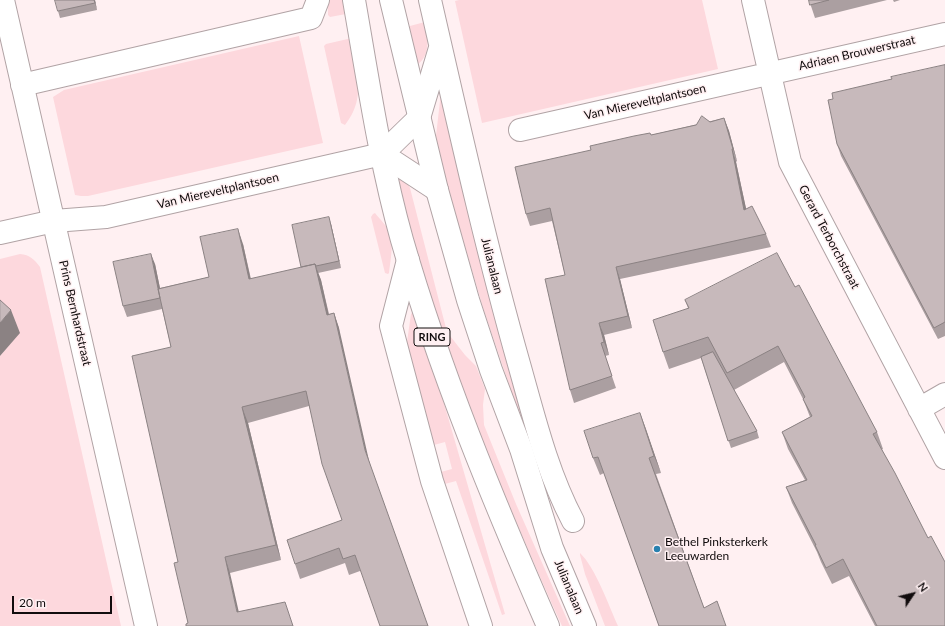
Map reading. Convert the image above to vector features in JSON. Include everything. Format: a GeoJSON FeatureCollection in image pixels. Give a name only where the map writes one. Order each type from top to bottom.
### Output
{"type":"FeatureCollection","features":[{"type":"Feature","properties":{"kind":"street","name":"Prins Bernhardstraat"},"geometry":{"type":"LineString","coordinates":[[3,0],[146,626]]}},
{"type":"Feature","properties":{"kind":"street","name":"RING"},"geometry":{"type":"LineString","coordinates":[[354,0],[382,154],[402,239],[422,309],[500,515],[548,626]]}},
{"type":"Feature","properties":{"kind":"street","name":"Julianalaan"},"geometry":{"type":"LineString","coordinates":[[391,0],[438,190],[468,300],[491,370],[521,449],[552,548],[585,626]]}},
{"type":"Feature","properties":{"kind":"street","name":"Julianalaan"},"geometry":{"type":"LineString","coordinates":[[430,0],[498,290],[542,442],[556,482],[573,521]]}},
{"type":"Feature","properties":{"kind":"street","name":"Gerard Terborchstraat"},"geometry":{"type":"LineString","coordinates":[[753,0],[790,162],[945,458]]}},
{"type":"Feature","properties":{"kind":"street"},"geometry":{"type":"LineString","coordinates":[[22,84],[315,9]]}},
{"type":"Feature","properties":{"kind":"street","name":"Adriaen Brouwerstraat"},"geometry":{"type":"LineString","coordinates":[[769,73],[945,34]]}},
{"type":"Feature","properties":{"kind":"street","name":"Julianalaan"},"geometry":{"type":"LineString","coordinates":[[420,118],[441,46]]}},
{"type":"Feature","properties":{"kind":"street","name":"Van Miereveltplantsoen"},"geometry":{"type":"LineString","coordinates":[[520,130],[769,73]]}},
{"type":"Feature","properties":{"kind":"street"},"geometry":{"type":"LineString","coordinates":[[420,118],[382,154],[438,190]]}},
{"type":"Feature","properties":{"kind":"street","name":"Van Miereveltplantsoen"},"geometry":{"type":"LineString","coordinates":[[0,233],[54,221],[106,217],[382,154]]}},
{"type":"Feature","properties":{"kind":"street"},"geometry":{"type":"LineString","coordinates":[[408,260],[391,326],[432,481],[481,626]]}},
{"type":"Feature","properties":{"kind":"street"},"geometry":{"type":"LineString","coordinates":[[919,409],[945,394]]}},
{"type":"Feature","properties":{"kind":"street","name":"Julianalaan"},"geometry":{"type":"LineString","coordinates":[[552,548],[556,482]]}},
{"type":"Feature","properties":{"kind":"shaded area"},"geometry":{"type":"Polygon","coordinates":[[[328,0],[344,0],[346,14],[330,17],[328,15],[328,0]]]}},
{"type":"Feature","properties":{"kind":"shaded area"},"geometry":{"type":"Polygon","coordinates":[[[702,0],[718,69],[482,123],[455,1],[702,0]]]}},
{"type":"Feature","properties":{"kind":"shaded area"},"geometry":{"type":"Polygon","coordinates":[[[425,22],[427,46],[425,56],[417,65],[406,27],[425,22]]]}},
{"type":"Feature","properties":{"kind":"shaded area"},"geometry":{"type":"Polygon","coordinates":[[[299,36],[323,143],[88,196],[75,195],[53,97],[64,90],[299,36]]]}},
{"type":"Feature","properties":{"kind":"shaded area"},"geometry":{"type":"Polygon","coordinates":[[[352,38],[358,76],[358,95],[353,112],[345,125],[341,123],[324,46],[326,44],[352,38]]]}},
{"type":"Feature","properties":{"kind":"shaded area"},"geometry":{"type":"Polygon","coordinates":[[[441,92],[538,462],[516,405],[484,311],[445,179],[436,136],[441,92]]]}},
{"type":"Feature","properties":{"kind":"shaded area"},"geometry":{"type":"Polygon","coordinates":[[[398,176],[404,177],[410,188],[447,332],[465,355],[476,366],[485,389],[483,405],[484,425],[516,504],[570,626],[562,626],[522,536],[466,398],[432,305],[417,258],[398,176]]]}},
{"type":"Feature","properties":{"kind":"shaded area"},"geometry":{"type":"Polygon","coordinates":[[[375,213],[388,228],[391,238],[392,243],[388,274],[385,273],[371,217],[375,213]]]}},
{"type":"Feature","properties":{"kind":"shaded area"},"geometry":{"type":"Polygon","coordinates":[[[20,254],[32,258],[40,267],[121,626],[0,626],[0,356],[19,333],[0,317],[0,259],[20,254]]]}},
{"type":"Feature","properties":{"kind":"shaded area"},"geometry":{"type":"Polygon","coordinates":[[[412,313],[414,313],[441,393],[505,614],[502,615],[456,481],[441,485],[437,473],[452,469],[445,442],[430,446],[409,363],[407,342],[412,313]]]}},
{"type":"Feature","properties":{"kind":"shaded area"},"geometry":{"type":"Polygon","coordinates":[[[580,553],[586,559],[596,577],[618,626],[605,626],[585,574],[580,553]]]}},
{"type":"Feature","properties":{"kind":"building"},"geometry":{"type":"Polygon","coordinates":[[[55,0],[94,0],[95,3],[58,11],[55,0]]]}},
{"type":"Feature","properties":{"kind":"building"},"geometry":{"type":"Polygon","coordinates":[[[809,0],[829,0],[810,5],[809,0]]]}},
{"type":"Feature","properties":{"kind":"building"},"geometry":{"type":"Polygon","coordinates":[[[945,65],[945,322],[934,328],[837,144],[828,100],[833,99],[832,93],[892,79],[891,77],[945,65]]]}},
{"type":"Feature","properties":{"kind":"building"},"geometry":{"type":"Polygon","coordinates":[[[702,116],[710,122],[724,118],[733,149],[744,210],[752,206],[766,234],[616,267],[628,316],[599,323],[604,342],[601,343],[612,376],[570,390],[545,279],[565,275],[550,208],[526,214],[515,167],[591,150],[590,146],[634,136],[650,133],[651,135],[696,125],[702,116]]]}},
{"type":"Feature","properties":{"kind":"building"},"geometry":{"type":"Polygon","coordinates":[[[329,217],[339,261],[316,266],[315,264],[301,267],[292,225],[329,217]]]}},
{"type":"Feature","properties":{"kind":"building"},"geometry":{"type":"Polygon","coordinates":[[[238,229],[249,279],[315,264],[327,315],[334,313],[365,450],[428,626],[380,626],[355,555],[343,559],[339,548],[295,564],[287,540],[342,520],[322,464],[306,391],[242,407],[276,545],[225,557],[237,612],[285,602],[293,626],[186,626],[188,623],[174,563],[178,562],[132,356],[171,347],[158,289],[209,277],[200,237],[238,229]]]}},
{"type":"Feature","properties":{"kind":"building"},"geometry":{"type":"Polygon","coordinates":[[[777,253],[795,287],[799,285],[877,432],[873,434],[895,473],[928,538],[931,536],[945,562],[945,626],[877,626],[843,559],[826,568],[816,545],[786,487],[807,480],[782,432],[812,416],[803,399],[805,397],[778,346],[727,373],[708,337],[663,352],[653,320],[689,308],[685,300],[777,253]]]}},
{"type":"Feature","properties":{"kind":"building"},"geometry":{"type":"Polygon","coordinates":[[[151,254],[160,298],[123,306],[113,262],[151,254]]]}},
{"type":"Feature","properties":{"kind":"building"},"geometry":{"type":"Polygon","coordinates":[[[0,300],[11,310],[0,323],[0,300]]]}},
{"type":"Feature","properties":{"kind":"building"},"geometry":{"type":"Polygon","coordinates":[[[713,352],[757,431],[728,441],[701,357],[713,352]]]}},
{"type":"Feature","properties":{"kind":"building"},"geometry":{"type":"Polygon","coordinates":[[[640,413],[654,456],[649,458],[704,608],[717,601],[726,626],[659,626],[598,457],[593,458],[584,431],[640,413]]]}},
{"type":"Feature","properties":{"kind":"place","name":"Bethel Pinksterkerk Leeuwarden"},"geometry":{"type":"Point","coordinates":[657,549]}}]}
